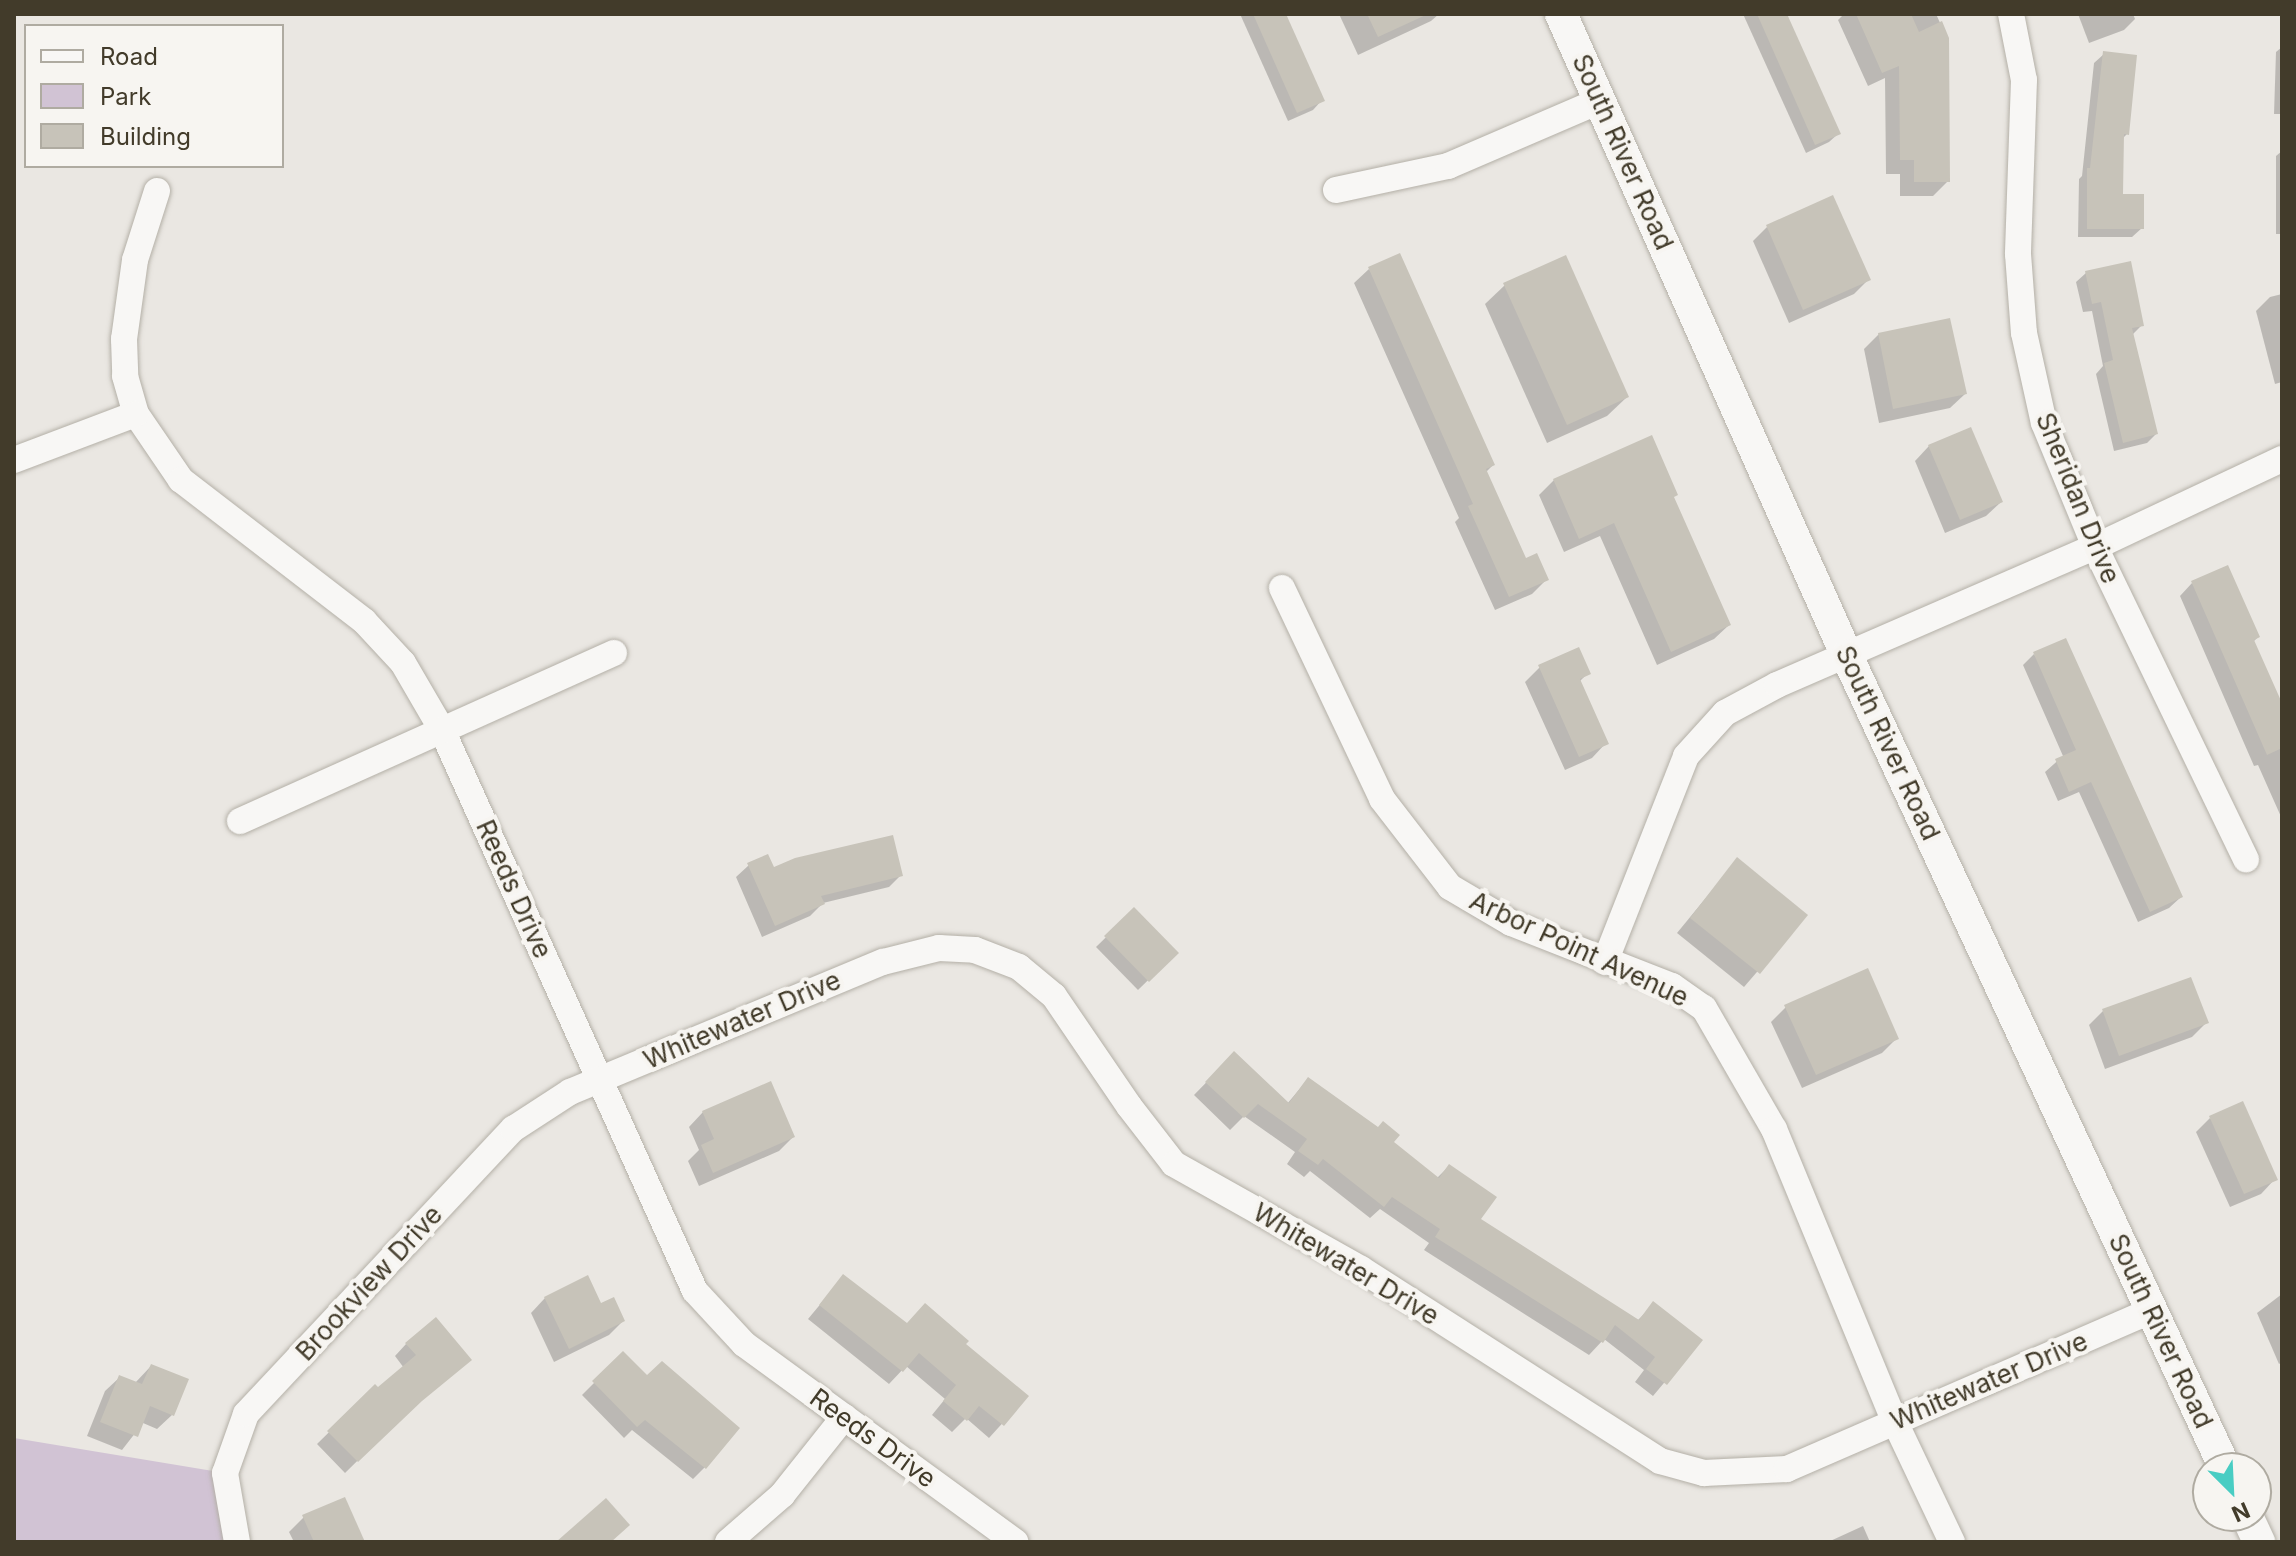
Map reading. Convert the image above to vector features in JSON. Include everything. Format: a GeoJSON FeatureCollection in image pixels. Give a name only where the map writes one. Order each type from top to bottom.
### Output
{"type":"FeatureCollection","features":[{"type":"Feature","properties":{"kind":"street","name":"South River Road"},"geometry":{"type":"LineString","coordinates":[[1561,14],[1847,656],[2218,1452]]}},
{"type":"Feature","properties":{"kind":"street","name":"Sheridan Drive"},"geometry":{"type":"LineString","coordinates":[[2011,14],[2024,80],[2018,254],[2024,333],[2044,423],[2095,547],[2246,859]]}},
{"type":"Feature","properties":{"kind":"street"},"geometry":{"type":"LineString","coordinates":[[1336,190],[1448,166],[1601,100]]}},
{"type":"Feature","properties":{"kind":"street","name":"Reeds Drive"},"geometry":{"type":"LineString","coordinates":[[157,191],[135,260],[128,299],[125,376],[136,414],[181,480],[364,621],[403,663],[442,730],[695,1291],[744,1344],[1016,1542]]}},
{"type":"Feature","properties":{"kind":"street"},"geometry":{"type":"LineString","coordinates":[[14,460],[136,414]]}},
{"type":"Feature","properties":{"kind":"street"},"geometry":{"type":"LineString","coordinates":[[1605,962],[1686,756],[1725,713],[1777,685],[2095,547],[2282,459]]}},
{"type":"Feature","properties":{"kind":"street","name":"Arbor Point Avenue"},"geometry":{"type":"LineString","coordinates":[[1282,588],[1382,799],[1450,887],[1511,923],[1672,986],[1704,1008],[1774,1129],[1895,1422],[1952,1542]]}},
{"type":"Feature","properties":{"kind":"street"},"geometry":{"type":"LineString","coordinates":[[240,821],[614,653]]}},
{"type":"Feature","properties":{"kind":"street","name":"Whitewater Drive"},"geometry":{"type":"LineString","coordinates":[[600,1079],[883,962],[939,948],[975,950],[1019,967],[1054,996],[1129,1106],[1174,1164],[1361,1269],[1660,1461],[1704,1473],[1787,1469],[2152,1310]]}},
{"type":"Feature","properties":{"kind":"street","name":"Brookview Drive"},"geometry":{"type":"LineString","coordinates":[[237,1542],[225,1473],[246,1414],[513,1129],[570,1092],[600,1079]]}},
{"type":"Feature","properties":{"kind":"street"},"geometry":{"type":"LineString","coordinates":[[728,1542],[782,1495],[844,1417]]}},
{"type":"Feature","properties":{"kind":"green space"},"geometry":{"type":"Polygon","coordinates":[[[14,1438],[225,1473],[237,1542],[14,1542],[14,1438]]]}},
{"type":"Feature","properties":{"kind":"building"},"geometry":{"type":"Polygon","coordinates":[[[1253,14],[1286,14],[1325,101],[1297,113],[1253,14]]]}},
{"type":"Feature","properties":{"kind":"building"},"geometry":{"type":"Polygon","coordinates":[[[1367,14],[1428,14],[1378,37],[1367,14]]]}},
{"type":"Feature","properties":{"kind":"building"},"geometry":{"type":"Polygon","coordinates":[[[1757,14],[1787,14],[1841,134],[1815,145],[1757,14]]]}},
{"type":"Feature","properties":{"kind":"building"},"geometry":{"type":"Polygon","coordinates":[[[1856,14],[1911,14],[1919,32],[1942,21],[1949,38],[1950,182],[1914,182],[1914,160],[1900,160],[1899,66],[1882,73],[1856,14]]]}},
{"type":"Feature","properties":{"kind":"building"},"geometry":{"type":"Polygon","coordinates":[[[2103,51],[2137,55],[2129,135],[2124,134],[2123,194],[2144,194],[2144,229],[2087,229],[2087,168],[2090,168],[2103,51]]]}},
{"type":"Feature","properties":{"kind":"building"},"geometry":{"type":"Polygon","coordinates":[[[1833,195],[1871,280],[1803,310],[1766,225],[1833,195]]]}},
{"type":"Feature","properties":{"kind":"building"},"geometry":{"type":"Polygon","coordinates":[[[1400,253],[1495,465],[1486,469],[1526,558],[1537,553],[1549,580],[1509,597],[1468,506],[1473,504],[1368,267],[1400,253]]]}},
{"type":"Feature","properties":{"kind":"building"},"geometry":{"type":"Polygon","coordinates":[[[1566,255],[1629,397],[1567,425],[1503,283],[1566,255]]]}},
{"type":"Feature","properties":{"kind":"building"},"geometry":{"type":"Polygon","coordinates":[[[2131,261],[2144,326],[2132,328],[2158,434],[2123,443],[2104,363],[2113,360],[2101,302],[2092,304],[2085,271],[2131,261]]]}},
{"type":"Feature","properties":{"kind":"building"},"geometry":{"type":"Polygon","coordinates":[[[1950,318],[1967,394],[1893,409],[1878,333],[1950,318]]]}},
{"type":"Feature","properties":{"kind":"building"},"geometry":{"type":"Polygon","coordinates":[[[1971,427],[2003,502],[1960,520],[1928,445],[1971,427]]]}},
{"type":"Feature","properties":{"kind":"building"},"geometry":{"type":"Polygon","coordinates":[[[1652,435],[1678,495],[1674,497],[1731,625],[1671,652],[1614,523],[1579,539],[1553,479],[1652,435]]]}},
{"type":"Feature","properties":{"kind":"building"},"geometry":{"type":"Polygon","coordinates":[[[2228,565],[2260,637],[2254,640],[2282,703],[2282,748],[2267,755],[2191,581],[2228,565]]]}},
{"type":"Feature","properties":{"kind":"building"},"geometry":{"type":"Polygon","coordinates":[[[2066,638],[2183,897],[2150,912],[2091,782],[2069,792],[2055,759],[2076,750],[2033,652],[2066,638]]]}},
{"type":"Feature","properties":{"kind":"building"},"geometry":{"type":"Polygon","coordinates":[[[1579,647],[1591,674],[1580,679],[1609,744],[1579,757],[1538,665],[1579,647]]]}},
{"type":"Feature","properties":{"kind":"building"},"geometry":{"type":"Polygon","coordinates":[[[893,835],[903,876],[821,896],[825,904],[775,926],[747,863],[768,854],[774,867],[795,858],[893,835]]]}},
{"type":"Feature","properties":{"kind":"building"},"geometry":{"type":"Polygon","coordinates":[[[1737,857],[1808,915],[1760,974],[1690,918],[1737,857]]]}},
{"type":"Feature","properties":{"kind":"building"},"geometry":{"type":"Polygon","coordinates":[[[1134,907],[1179,953],[1149,982],[1104,936],[1134,907]]]}},
{"type":"Feature","properties":{"kind":"building"},"geometry":{"type":"Polygon","coordinates":[[[1868,968],[1899,1039],[1816,1075],[1784,1005],[1868,968]]]}},
{"type":"Feature","properties":{"kind":"building"},"geometry":{"type":"Polygon","coordinates":[[[2191,977],[2209,1023],[2119,1056],[2102,1009],[2191,977]]]}},
{"type":"Feature","properties":{"kind":"building"},"geometry":{"type":"Polygon","coordinates":[[[1234,1051],[1289,1103],[1308,1077],[1378,1127],[1383,1121],[1400,1135],[1394,1142],[1439,1178],[1449,1164],[1497,1197],[1481,1219],[1639,1320],[1653,1301],[1703,1340],[1667,1385],[1646,1369],[1655,1357],[1615,1325],[1603,1343],[1435,1237],[1440,1229],[1392,1197],[1384,1207],[1323,1159],[1318,1165],[1298,1151],[1307,1139],[1258,1104],[1244,1118],[1205,1082],[1234,1051]]]}},
{"type":"Feature","properties":{"kind":"building"},"geometry":{"type":"Polygon","coordinates":[[[771,1081],[795,1137],[713,1173],[701,1145],[714,1139],[702,1111],[771,1081]]]}},
{"type":"Feature","properties":{"kind":"building"},"geometry":{"type":"Polygon","coordinates":[[[2243,1101],[2278,1180],[2244,1194],[2209,1116],[2243,1101]]]}},
{"type":"Feature","properties":{"kind":"building"},"geometry":{"type":"Polygon","coordinates":[[[843,1274],[907,1323],[925,1303],[969,1341],[966,1344],[1029,1396],[1004,1426],[979,1406],[967,1421],[943,1401],[956,1385],[919,1353],[903,1372],[819,1305],[843,1274]]]}},
{"type":"Feature","properties":{"kind":"building"},"geometry":{"type":"Polygon","coordinates":[[[588,1275],[601,1303],[614,1297],[625,1321],[569,1349],[544,1297],[588,1275]]]}},
{"type":"Feature","properties":{"kind":"building"},"geometry":{"type":"Polygon","coordinates":[[[436,1317],[472,1360],[422,1401],[358,1462],[327,1431],[375,1384],[378,1387],[416,1355],[405,1343],[436,1317]]]}},
{"type":"Feature","properties":{"kind":"building"},"geometry":{"type":"Polygon","coordinates":[[[623,1351],[647,1375],[662,1361],[740,1428],[706,1469],[645,1420],[637,1427],[592,1381],[623,1351]]]}},
{"type":"Feature","properties":{"kind":"building"},"geometry":{"type":"Polygon","coordinates":[[[151,1364],[189,1379],[174,1416],[150,1406],[138,1437],[100,1422],[119,1375],[142,1384],[151,1364]]]}},
{"type":"Feature","properties":{"kind":"building"},"geometry":{"type":"Polygon","coordinates":[[[345,1497],[365,1542],[314,1542],[302,1515],[345,1497]]]}},
{"type":"Feature","properties":{"kind":"building"},"geometry":{"type":"Polygon","coordinates":[[[606,1498],[630,1525],[611,1542],[556,1542],[606,1498]]]}}]}
